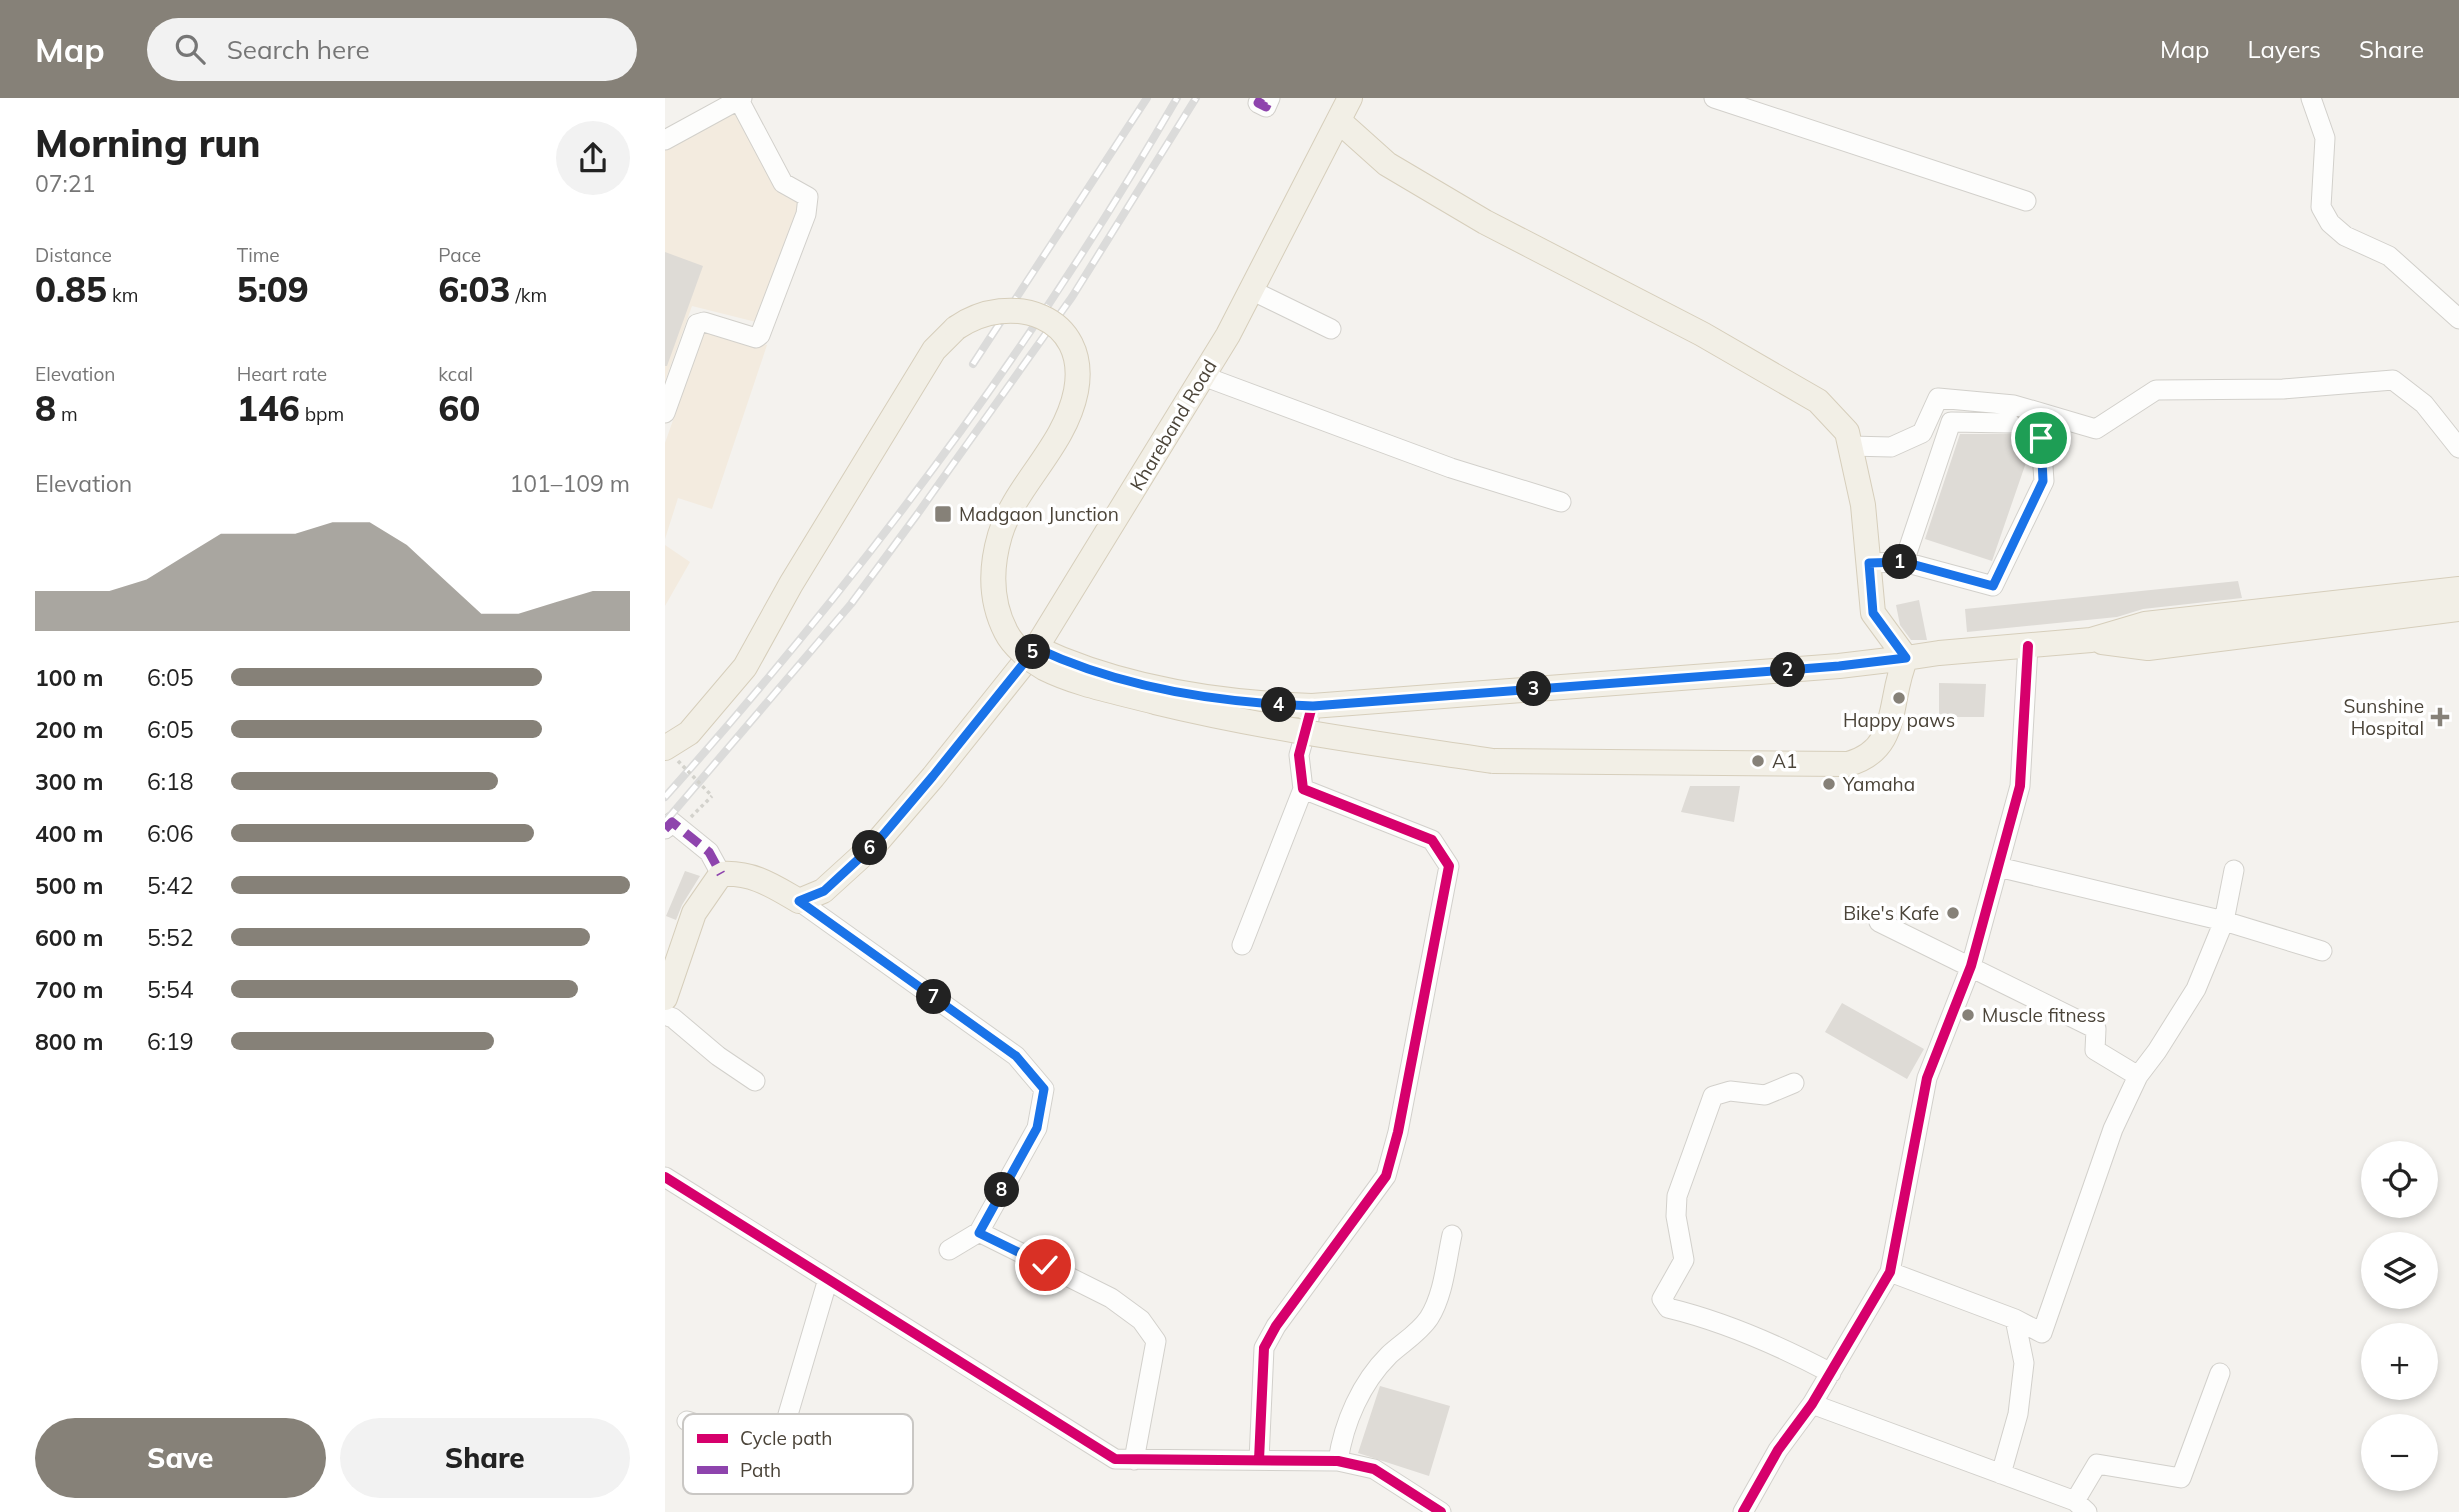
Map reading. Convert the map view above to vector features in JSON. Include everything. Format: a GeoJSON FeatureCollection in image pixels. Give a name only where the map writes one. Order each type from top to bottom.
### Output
{"type":"FeatureCollection","features":[{"type":"Feature","properties":{"kind":"main road","name":"Khareband Road"},"geometry":{"type":"LineString","coordinates":[[799,901],[824,891],[878,841],[1036,648],[1203,376],[1251,290],[1350,98]]}},
{"type":"Feature","properties":{"kind":"main road"},"geometry":{"type":"LineString","coordinates":[[1339,121],[1387,164],[1474,216],[1702,334],[1818,401],[1847,432],[1863,506],[1873,613],[1906,658]]}},
{"type":"Feature","properties":{"kind":"main road"},"geometry":{"type":"LineString","coordinates":[[672,755],[745,667],[791,584],[934,350],[957,328],[975,316],[997,310],[1015,309],[1048,320],[1065,335],[1074,350],[1077,365],[1072,408],[1062,430],[1000,534],[993,565],[992,587],[996,611],[1008,636],[1042,667],[1065,677],[1201,713],[1270,727],[1493,761],[1848,764],[1864,759],[1879,747],[1888,731],[1899,672],[1906,658]]}},
{"type":"Feature","properties":{"kind":"main road"},"geometry":{"type":"LineString","coordinates":[[1036,648],[1075,666],[1165,690],[1268,704],[1313,706],[1839,666],[1939,653],[2091,640],[2148,648],[2442,605],[2459,589]]}},
{"type":"Feature","properties":{"kind":"main road"},"geometry":{"type":"LineString","coordinates":[[665,998],[694,913],[722,874],[738,873],[761,878],[799,901]]}},
{"type":"Feature","properties":{"kind":"street"},"geometry":{"type":"LineString","coordinates":[[1261,98],[1258,103],[1266,107],[1270,98]]}},
{"type":"Feature","properties":{"kind":"street"},"geometry":{"type":"LineString","coordinates":[[1714,98],[2026,201]]}},
{"type":"Feature","properties":{"kind":"street"},"geometry":{"type":"LineString","coordinates":[[2311,98],[2325,138],[2322,207],[2330,223],[2345,236],[2389,256],[2459,318]]}},
{"type":"Feature","properties":{"kind":"street"},"geometry":{"type":"LineString","coordinates":[[665,140],[741,99],[780,180],[808,197],[806,214],[760,335],[756,338],[704,322],[697,324],[665,413]]}},
{"type":"Feature","properties":{"kind":"street"},"geometry":{"type":"LineString","coordinates":[[1251,290],[1331,329]]}},
{"type":"Feature","properties":{"kind":"street"},"geometry":{"type":"LineString","coordinates":[[1203,376],[1451,468],[1561,502]]}},
{"type":"Feature","properties":{"kind":"street"},"geometry":{"type":"LineString","coordinates":[[1850,446],[1891,447],[1922,433],[1938,398],[2014,405],[2097,429],[2157,390],[2283,389],[2393,380],[2424,404],[2459,447]]}},
{"type":"Feature","properties":{"kind":"street"},"geometry":{"type":"LineString","coordinates":[[1904,562],[1951,422],[2010,423]]}},
{"type":"Feature","properties":{"kind":"street"},"geometry":{"type":"LineString","coordinates":[[1869,563],[1904,562],[1993,586],[2043,481],[2041,438]]}},
{"type":"Feature","properties":{"kind":"street"},"geometry":{"type":"LineString","coordinates":[[1743,1512],[1778,1450],[1812,1404],[1890,1272],[1927,1078],[1971,966],[2020,786],[2028,646]]}},
{"type":"Feature","properties":{"kind":"street"},"geometry":{"type":"LineString","coordinates":[[1243,945],[1303,789],[1299,755],[1313,706]]}},
{"type":"Feature","properties":{"kind":"street"},"geometry":{"type":"LineString","coordinates":[[1259,1460],[1264,1348],[1276,1326],[1387,1176],[1398,1132],[1449,866],[1432,840],[1303,789]]}},
{"type":"Feature","properties":{"kind":"street"},"geometry":{"type":"LineString","coordinates":[[665,829],[672,822],[709,852],[722,874]]}},
{"type":"Feature","properties":{"kind":"street"},"geometry":{"type":"LineString","coordinates":[[1998,867],[2224,921],[2322,951]]}},
{"type":"Feature","properties":{"kind":"street"},"geometry":{"type":"LineString","coordinates":[[1890,1272],[2015,1319],[2042,1333],[2113,1129],[2138,1076],[2196,989],[2224,921],[2234,870]]}},
{"type":"Feature","properties":{"kind":"street"},"geometry":{"type":"LineString","coordinates":[[799,901],[1016,1056],[1044,1089],[1037,1128],[979,1233],[949,1250]]}},
{"type":"Feature","properties":{"kind":"street"},"geometry":{"type":"LineString","coordinates":[[1879,922],[2096,1029],[2095,1050],[2138,1076]]}},
{"type":"Feature","properties":{"kind":"street"},"geometry":{"type":"LineString","coordinates":[[665,1015],[673,1017],[718,1056],[755,1081]]}},
{"type":"Feature","properties":{"kind":"street"},"geometry":{"type":"LineString","coordinates":[[1794,1083],[1765,1095],[1730,1091],[1713,1096],[1677,1196],[1675,1216],[1684,1260],[1663,1299],[1668,1308],[1697,1315],[1767,1340],[1831,1373]]}},
{"type":"Feature","properties":{"kind":"street"},"geometry":{"type":"LineString","coordinates":[[665,1177],[1115,1460],[1338,1461],[1374,1469],[1441,1512]]}},
{"type":"Feature","properties":{"kind":"street"},"geometry":{"type":"LineString","coordinates":[[979,1233],[1111,1298],[1141,1320],[1156,1341],[1134,1460]]}},
{"type":"Feature","properties":{"kind":"street"},"geometry":{"type":"LineString","coordinates":[[1338,1461],[1348,1420],[1369,1379],[1381,1364],[1428,1320],[1436,1305],[1452,1235]]}},
{"type":"Feature","properties":{"kind":"street"},"geometry":{"type":"LineString","coordinates":[[788,1414],[828,1279]]}},
{"type":"Feature","properties":{"kind":"street"},"geometry":{"type":"LineString","coordinates":[[2001,1474],[2018,1415],[2024,1363],[2015,1319]]}},
{"type":"Feature","properties":{"kind":"street"},"geometry":{"type":"LineString","coordinates":[[1812,1404],[2001,1474],[2081,1507],[2097,1464],[2181,1478],[2220,1373]]}},
{"type":"Feature","properties":{"kind":"path"},"geometry":{"type":"LineString","coordinates":[[672,755],[712,796],[686,821]]}},
{"type":"Feature","properties":{"kind":"shaded area"},"geometry":{"type":"Polygon","coordinates":[[[739,110],[805,199],[760,323],[692,306],[665,381],[665,148],[739,110]]]}},
{"type":"Feature","properties":{"kind":"shaded area"},"geometry":{"type":"Polygon","coordinates":[[[706,326],[767,345],[712,509],[678,498],[665,539],[665,443],[706,326]]]}},
{"type":"Feature","properties":{"kind":"shaded area"},"geometry":{"type":"Polygon","coordinates":[[[665,545],[690,562],[665,606],[665,545]]]}},
{"type":"Feature","properties":{"kind":"building"},"geometry":{"type":"Polygon","coordinates":[[[665,252],[703,266],[667,366],[665,366],[665,252]]]}},
{"type":"Feature","properties":{"kind":"building"},"geometry":{"type":"Polygon","coordinates":[[[1960,434],[2014,434],[2029,439],[2030,451],[1992,561],[1925,539],[1960,434]]]}},
{"type":"Feature","properties":{"kind":"building"},"geometry":{"type":"Polygon","coordinates":[[[2238,581],[2242,598],[2143,609],[2117,617],[1967,632],[1965,609],[2238,581]]]}},
{"type":"Feature","properties":{"kind":"building"},"geometry":{"type":"Polygon","coordinates":[[[1919,600],[1927,640],[1911,640],[1900,625],[1896,605],[1919,600]]]}},
{"type":"Feature","properties":{"kind":"building"},"geometry":{"type":"Polygon","coordinates":[[[1939,683],[1986,684],[1984,717],[1939,717],[1939,683]]]}},
{"type":"Feature","properties":{"kind":"building"},"geometry":{"type":"Polygon","coordinates":[[[1690,786],[1740,786],[1734,822],[1681,812],[1690,786]]]}},
{"type":"Feature","properties":{"kind":"building"},"geometry":{"type":"Polygon","coordinates":[[[685,871],[700,876],[676,920],[666,916],[685,871]]]}},
{"type":"Feature","properties":{"kind":"building"},"geometry":{"type":"Polygon","coordinates":[[[1842,1003],[1924,1049],[1907,1079],[1825,1032],[1842,1003]]]}},
{"type":"Feature","properties":{"kind":"building"},"geometry":{"type":"Polygon","coordinates":[[[1380,1386],[1450,1406],[1429,1476],[1358,1453],[1380,1386]]]}},
{"type":"Feature","properties":{"kind":"railway"},"geometry":{"type":"LineString","coordinates":[[973,364],[1147,98]]}},
{"type":"Feature","properties":{"kind":"railway"},"geometry":{"type":"LineString","coordinates":[[665,797],[806,632],[939,461],[1063,283],[1177,98]]}},
{"type":"Feature","properties":{"kind":"railway"},"geometry":{"type":"LineString","coordinates":[[665,822],[851,604],[916,516],[1072,297],[1196,98]]}},
{"type":"Feature","properties":{"kind":"marked path"},"geometry":{"type":"LineString","coordinates":[[1261,98],[1258,103],[1266,107],[1270,98]]}},
{"type":"Feature","properties":{"kind":"marked path"},"geometry":{"type":"LineString","coordinates":[[665,829],[672,822],[709,852],[721,874]]}},
{"type":"Feature","properties":{"kind":"cycle path"},"geometry":{"type":"LineString","coordinates":[[1743,1512],[1778,1450],[1812,1404],[1890,1272],[1927,1078],[1971,966],[2020,786],[2028,646]]}},
{"type":"Feature","properties":{"kind":"cycle path"},"geometry":{"type":"LineString","coordinates":[[1259,1460],[1264,1348],[1276,1326],[1386,1176],[1398,1132],[1449,866],[1432,840],[1303,789],[1299,755],[1312,706]]}},
{"type":"Feature","properties":{"kind":"cycle path"},"geometry":{"type":"LineString","coordinates":[[665,1177],[1115,1459],[1338,1461],[1374,1469],[1441,1512]]}},
{"type":"Feature","properties":{"kind":"place","name":"Madgaon Junction"},"geometry":{"type":"Point","coordinates":[943,514]}},
{"type":"Feature","properties":{"kind":"place","name":"Happy paws"},"geometry":{"type":"Point","coordinates":[1899,698]}},
{"type":"Feature","properties":{"kind":"place","name":"Sunshine Hospital"},"geometry":{"type":"Point","coordinates":[2440,717]}},
{"type":"Feature","properties":{"kind":"place","name":"A1"},"geometry":{"type":"Point","coordinates":[1758,761]}},
{"type":"Feature","properties":{"kind":"place","name":"Yamaha"},"geometry":{"type":"Point","coordinates":[1829,784]}},
{"type":"Feature","properties":{"kind":"place","name":"Bike's Kafe"},"geometry":{"type":"Point","coordinates":[1953,913]}},
{"type":"Feature","properties":{"kind":"place","name":"Muscle fitness"},"geometry":{"type":"Point","coordinates":[1968,1015]}},
{"type":"Feature","properties":{"kind":"route"},"geometry":{"type":"LineString","coordinates":[[1045,1265],[979,1233],[1037,1128],[1044,1089],[1016,1056],[799,901],[824,891],[878,841],[1036,648],[1075,666],[1165,690],[1268,704],[1313,706],[1839,666],[1906,658],[1873,613],[1869,563],[1904,562],[1993,586],[2043,481],[2041,438]]}}]}
